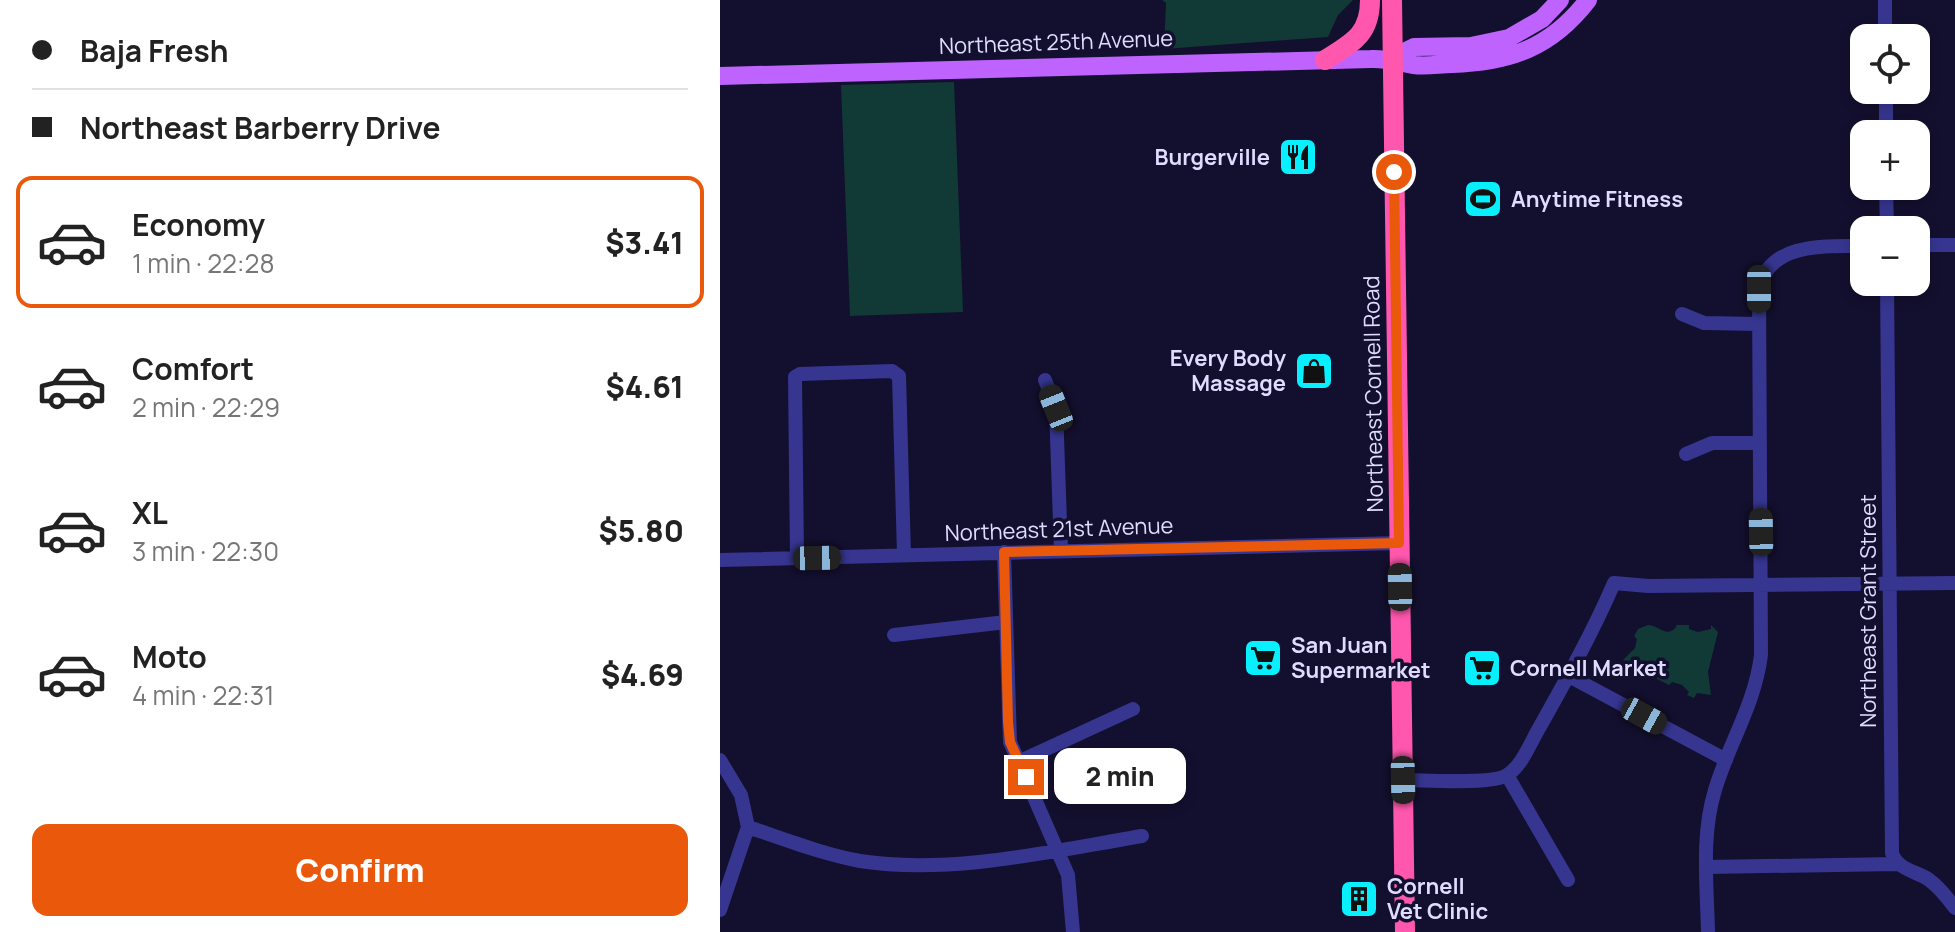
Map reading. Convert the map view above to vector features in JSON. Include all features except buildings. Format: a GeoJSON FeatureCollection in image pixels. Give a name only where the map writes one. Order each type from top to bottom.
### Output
{"type":"FeatureCollection","features":[{"type":"Feature","properties":{"kind":"highway"},"geometry":{"type":"LineString","coordinates":[[1325,60],[1361,34],[1370,15],[1370,0]]}},
{"type":"Feature","properties":{"kind":"highway","name":"Northeast Cornell Road"},"geometry":{"type":"LineString","coordinates":[[1392,0],[1405,932]]}},
{"type":"Feature","properties":{"kind":"main road","name":"Northeast 25th Avenue"},"geometry":{"type":"LineString","coordinates":[[1392,58],[1414,47],[1471,46],[1509,38],[1542,19],[1560,0]]}},
{"type":"Feature","properties":{"kind":"main road","name":"Northeast 25th Avenue"},"geometry":{"type":"LineString","coordinates":[[720,76],[1392,58],[1415,65],[1482,63],[1516,55],[1556,33],[1588,0]]}},
{"type":"Feature","properties":{"kind":"street"},"geometry":{"type":"LineString","coordinates":[[1885,0],[1885,24]]}},
{"type":"Feature","properties":{"kind":"street"},"geometry":{"type":"LineString","coordinates":[[1930,245],[1955,245]]}},
{"type":"Feature","properties":{"kind":"street"},"geometry":{"type":"LineString","coordinates":[[1708,932],[1706,828],[1715,790],[1754,695],[1759,675],[1762,584],[1759,289],[1762,274],[1772,262],[1806,247],[1850,246]]}},
{"type":"Feature","properties":{"kind":"street","name":"Northeast Grant Street"},"geometry":{"type":"LineString","coordinates":[[1887,296],[1892,843],[1897,864]]}},
{"type":"Feature","properties":{"kind":"street"},"geometry":{"type":"LineString","coordinates":[[1682,314],[1704,323],[1759,324]]}},
{"type":"Feature","properties":{"kind":"street"},"geometry":{"type":"LineString","coordinates":[[797,558],[796,374],[892,371],[899,376],[904,555]]}},
{"type":"Feature","properties":{"kind":"street"},"geometry":{"type":"LineString","coordinates":[[1045,380],[1056,408],[1061,551]]}},
{"type":"Feature","properties":{"kind":"street"},"geometry":{"type":"LineString","coordinates":[[1686,454],[1712,443],[1760,443]]}},
{"type":"Feature","properties":{"kind":"street","name":"Northeast 21st Avenue"},"geometry":{"type":"LineString","coordinates":[[720,560],[1399,543]]}},
{"type":"Feature","properties":{"kind":"street"},"geometry":{"type":"LineString","coordinates":[[1004,552],[1010,742],[1068,875],[1073,932]]}},
{"type":"Feature","properties":{"kind":"street"},"geometry":{"type":"LineString","coordinates":[[1403,780],[1480,780],[1507,775],[1520,761],[1569,676],[1597,624],[1614,583],[1648,586],[1955,583]]}},
{"type":"Feature","properties":{"kind":"street"},"geometry":{"type":"LineString","coordinates":[[894,635],[1006,622]]}},
{"type":"Feature","properties":{"kind":"street"},"geometry":{"type":"LineString","coordinates":[[1569,676],[1726,760]]}},
{"type":"Feature","properties":{"kind":"street"},"geometry":{"type":"LineString","coordinates":[[1018,762],[1133,709]]}},
{"type":"Feature","properties":{"kind":"street"},"geometry":{"type":"LineString","coordinates":[[720,760],[741,795],[748,827],[720,910]]}},
{"type":"Feature","properties":{"kind":"street"},"geometry":{"type":"LineString","coordinates":[[1507,775],[1568,880]]}},
{"type":"Feature","properties":{"kind":"street"},"geometry":{"type":"LineString","coordinates":[[748,827],[836,855],[919,865],[988,860],[1142,836]]}},
{"type":"Feature","properties":{"kind":"street"},"geometry":{"type":"LineString","coordinates":[[1707,867],[1897,864],[1927,879],[1954,905]]}},
{"type":"Feature","properties":{"kind":"green space"},"geometry":{"type":"Polygon","coordinates":[[[1162,0],[1353,0],[1338,15],[1328,37],[1164,49],[1166,3],[1162,0]]]}},
{"type":"Feature","properties":{"kind":"green space"},"geometry":{"type":"Polygon","coordinates":[[[954,82],[963,312],[850,316],[841,85],[954,82]]]}},
{"type":"Feature","properties":{"kind":"green space"},"geometry":{"type":"Polygon","coordinates":[[[1648,625],[1667,632],[1677,625],[1689,625],[1689,629],[1698,632],[1711,629],[1711,625],[1718,632],[1708,672],[1711,695],[1697,693],[1694,698],[1687,695],[1689,692],[1682,685],[1672,682],[1669,685],[1657,679],[1656,673],[1649,667],[1641,666],[1639,669],[1623,660],[1635,648],[1637,639],[1634,636],[1638,629],[1648,625]]]}},
{"type":"Feature","properties":{"kind":"place","name":"Burgerville"},"geometry":{"type":"Point","coordinates":[1298,157]}},
{"type":"Feature","properties":{"kind":"place","name":"Anytime Fitness"},"geometry":{"type":"Point","coordinates":[1483,199]}},
{"type":"Feature","properties":{"kind":"place","name":"Every Body Massage"},"geometry":{"type":"Point","coordinates":[1314,371]}},
{"type":"Feature","properties":{"kind":"place","name":"San Juan Supermarket"},"geometry":{"type":"Point","coordinates":[1263,658]}},
{"type":"Feature","properties":{"kind":"place","name":"Cornell Market"},"geometry":{"type":"Point","coordinates":[1482,668]}},
{"type":"Feature","properties":{"kind":"place","name":"Cornell Vet Clinic"},"geometry":{"type":"Point","coordinates":[1359,899]}},
{"type":"Feature","properties":{"kind":"route"},"geometry":{"type":"LineString","coordinates":[[1026,777],[1010,742],[1008,722],[1004,552],[1399,543],[1394,172]]}}]}
